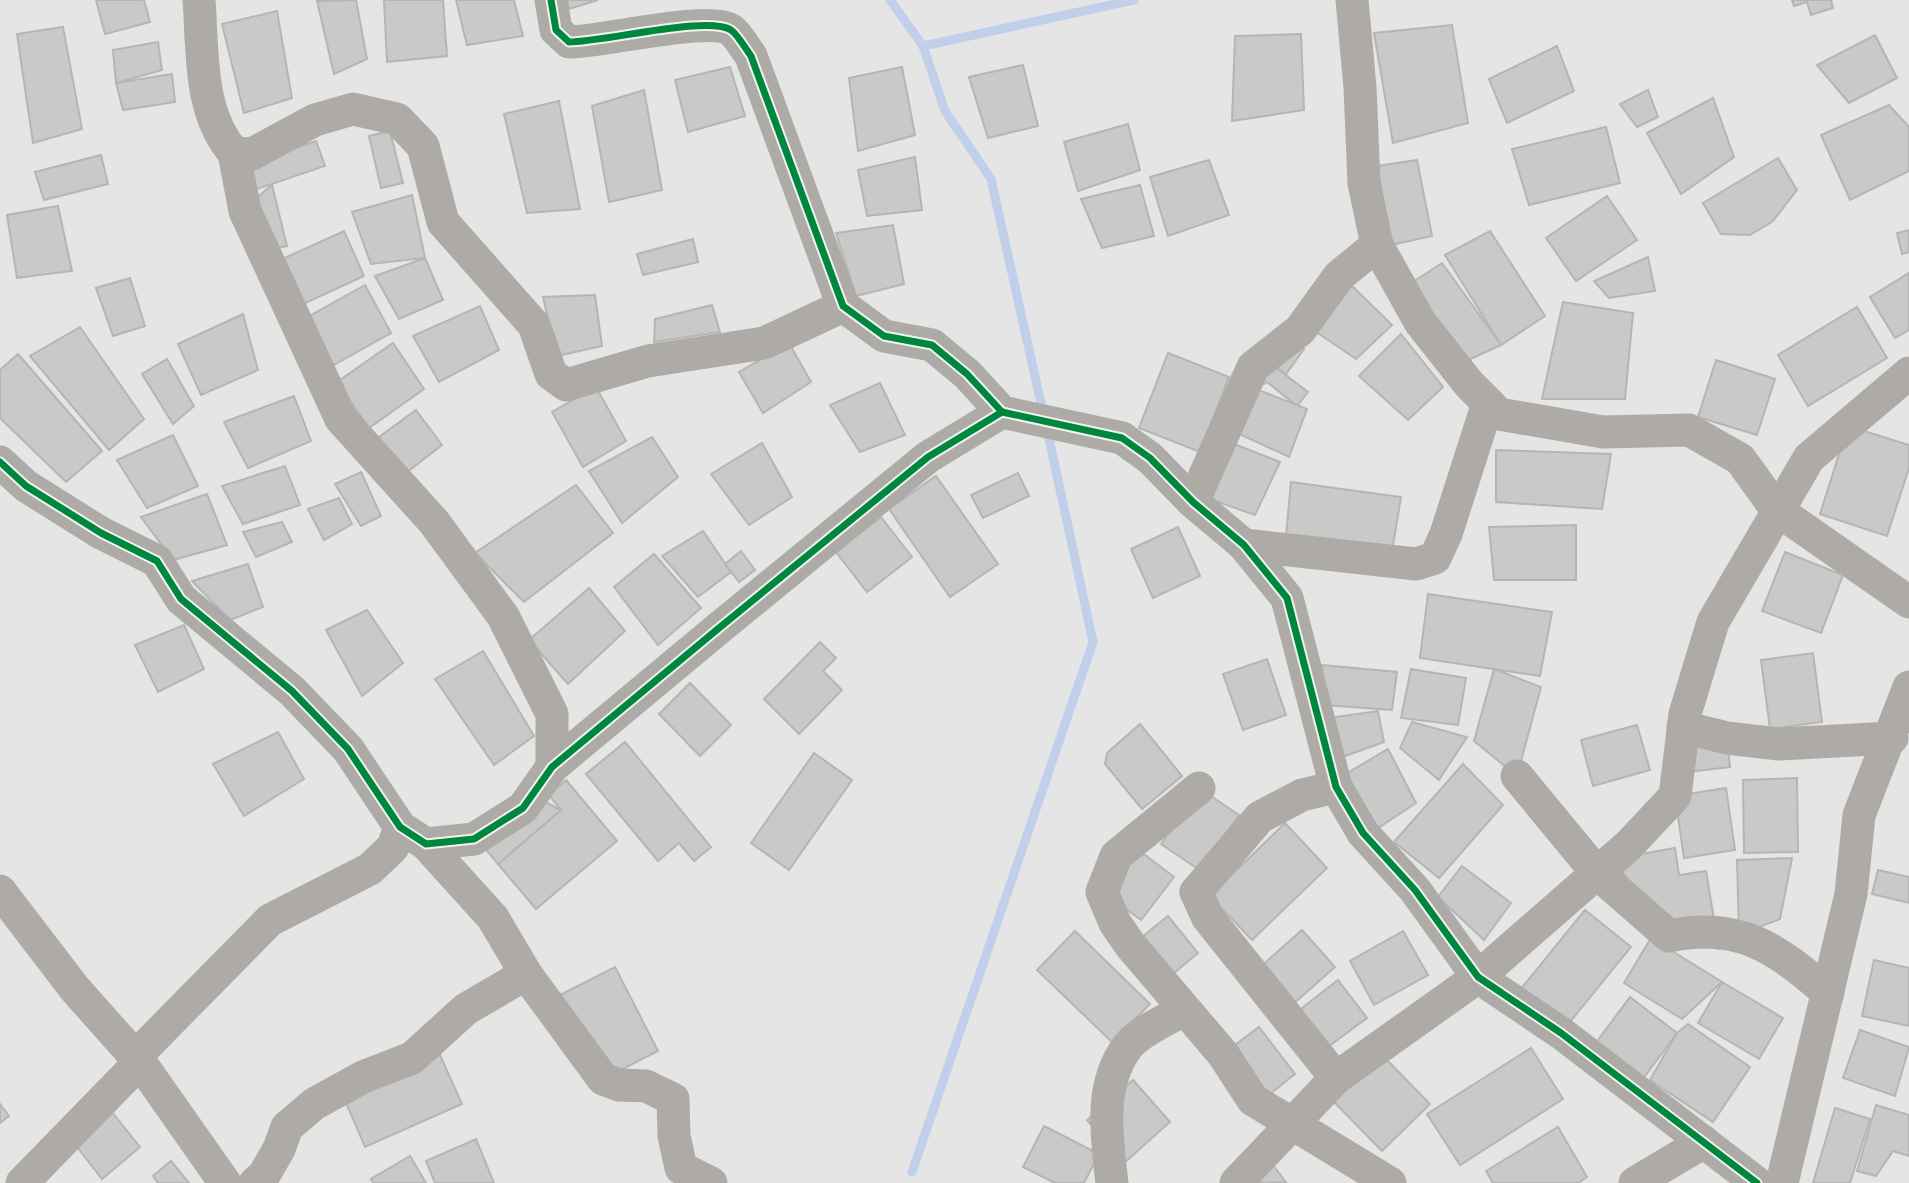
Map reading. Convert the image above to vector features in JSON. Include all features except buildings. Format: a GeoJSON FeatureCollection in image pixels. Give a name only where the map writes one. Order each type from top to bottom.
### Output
{"type":"FeatureCollection","features":[{"type":"Feature","properties":{"kind":"street"},"geometry":{"type":"LineString","coordinates":[[199,0],[207,99],[224,141],[234,153],[245,211],[341,419],[434,522],[503,616],[552,715],[552,767]]}},
{"type":"Feature","properties":{"kind":"street"},"geometry":{"type":"LineString","coordinates":[[551,0],[556,30],[569,42],[594,42],[708,23],[731,30],[751,56],[843,306],[884,335],[932,345],[967,374],[1002,412],[1122,438],[1150,458],[1193,502],[1244,545],[1287,598],[1336,787],[1363,833],[1415,890],[1478,977],[1561,1033],[1752,1181]]}},
{"type":"Feature","properties":{"kind":"street"},"geometry":{"type":"LineString","coordinates":[[1352,0],[1360,87],[1364,183],[1377,245],[1420,322],[1488,403],[1499,414],[1603,432],[1689,430],[1740,458],[1777,510],[1909,602]]}},
{"type":"Feature","properties":{"kind":"street"},"geometry":{"type":"LineString","coordinates":[[234,153],[252,154],[315,120],[353,109],[397,119],[423,146],[443,222],[534,325],[551,374],[566,385],[648,361],[764,343],[843,306]]}},
{"type":"Feature","properties":{"kind":"street"},"geometry":{"type":"LineString","coordinates":[[1193,502],[1254,367],[1300,330],[1339,276],[1377,245]]}},
{"type":"Feature","properties":{"kind":"street"},"geometry":{"type":"LineString","coordinates":[[1236,1183],[1336,1078],[1478,977],[1629,845],[1675,796],[1683,727],[1713,622],[1809,458],[1909,373]]}},
{"type":"Feature","properties":{"kind":"street"},"geometry":{"type":"LineString","coordinates":[[1244,545],[1416,564],[1435,558],[1446,534],[1488,403]]}},
{"type":"Feature","properties":{"kind":"street"},"geometry":{"type":"LineString","coordinates":[[22,1183],[270,920],[370,869],[393,847],[413,836],[474,839],[523,808],[552,767],[928,457],[1002,412]]}},
{"type":"Feature","properties":{"kind":"street"},"geometry":{"type":"LineString","coordinates":[[0,462],[36,493],[101,533],[157,561],[181,599],[292,691],[348,750],[413,836],[493,918],[526,974],[603,1079],[619,1086],[646,1086],[673,1099],[674,1136],[681,1168],[710,1183]]}},
{"type":"Feature","properties":{"kind":"street"},"geometry":{"type":"LineString","coordinates":[[1782,1183],[1851,894],[1859,815],[1892,738],[1909,687]]}},
{"type":"Feature","properties":{"kind":"street"},"geometry":{"type":"LineString","coordinates":[[1683,727],[1779,744],[1892,738]]}},
{"type":"Feature","properties":{"kind":"street"},"geometry":{"type":"LineString","coordinates":[[1517,775],[1597,873],[1669,936],[1695,931],[1739,935],[1787,957],[1828,993]]}},
{"type":"Feature","properties":{"kind":"street"},"geometry":{"type":"LineString","coordinates":[[1336,787],[1302,795],[1261,817],[1196,892],[1208,918],[1336,1078]]}},
{"type":"Feature","properties":{"kind":"street"},"geometry":{"type":"LineString","coordinates":[[1199,788],[1116,856],[1102,892],[1115,923],[1182,1010],[1223,1054],[1253,1100],[1386,1182]]}},
{"type":"Feature","properties":{"kind":"street"},"geometry":{"type":"LineString","coordinates":[[0,891],[75,989],[138,1059],[225,1183]]}},
{"type":"Feature","properties":{"kind":"street"},"geometry":{"type":"LineString","coordinates":[[255,1183],[264,1175],[279,1149],[287,1126],[314,1104],[363,1077],[412,1058],[466,1009],[526,974]]}},
{"type":"Feature","properties":{"kind":"street"},"geometry":{"type":"LineString","coordinates":[[1112,1183],[1106,1122],[1111,1081],[1129,1045],[1182,1010]]}},
{"type":"Feature","properties":{"kind":"street"},"geometry":{"type":"LineString","coordinates":[[1635,1183],[1704,1142]]}},
{"type":"Feature","properties":{"kind":"waterway"},"geometry":{"type":"LineString","coordinates":[[890,0],[923,46],[945,111],[991,179],[1043,412]]}},
{"type":"Feature","properties":{"kind":"waterway"},"geometry":{"type":"LineString","coordinates":[[923,46],[1134,0]]}},
{"type":"Feature","properties":{"kind":"waterway"},"geometry":{"type":"LineString","coordinates":[[912,1172],[1093,642],[1047,429]]}},
{"type":"Feature","properties":{"kind":"cycle path"},"geometry":{"type":"LineString","coordinates":[[551,0],[556,30],[569,42],[679,27],[719,26],[734,32],[751,56],[843,306],[884,336],[932,345],[967,374],[1002,412],[1122,438],[1150,458],[1193,502],[1244,545],[1287,598],[1336,787],[1363,833],[1415,890],[1478,977],[1561,1033],[1757,1183]]}},
{"type":"Feature","properties":{"kind":"cycle path"},"geometry":{"type":"LineString","coordinates":[[0,462],[26,486],[101,533],[157,561],[181,599],[292,691],[348,749],[400,827],[426,844],[474,839],[523,808],[552,767],[719,628],[928,457],[1002,412]]}}]}
